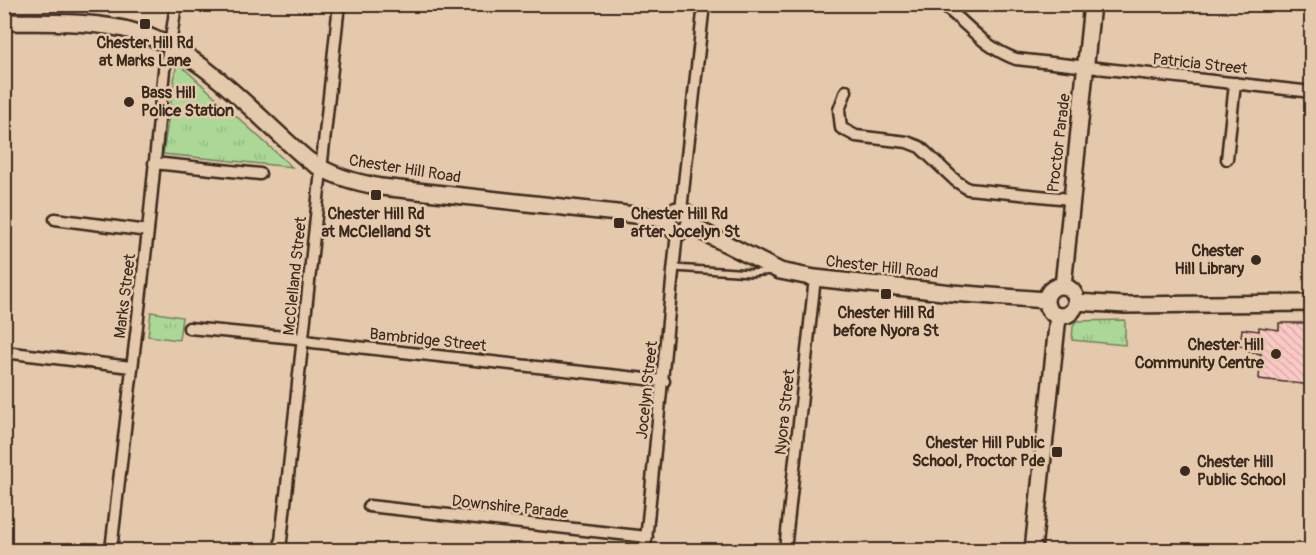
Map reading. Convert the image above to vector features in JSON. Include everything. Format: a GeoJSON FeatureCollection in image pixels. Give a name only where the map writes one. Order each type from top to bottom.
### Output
{"type":"FeatureCollection","features":[{"type":"Feature","properties":{"kind":"street","name":"Marks Street"},"geometry":{"type":"LineString","coordinates":[[111,550],[164,70],[171,46],[176,4]]}},
{"type":"Feature","properties":{"kind":"street","name":"McClelland Street"},"geometry":{"type":"LineString","coordinates":[[280,550],[339,4]]}},
{"type":"Feature","properties":{"kind":"street"},"geometry":{"type":"LineString","coordinates":[[678,226],[688,215],[681,210],[704,4]]}},
{"type":"Feature","properties":{"kind":"street","name":"Patricia Street"},"geometry":{"type":"LineString","coordinates":[[941,4],[979,38],[1001,53],[1031,61],[1311,92]]}},
{"type":"Feature","properties":{"kind":"street","name":"Proctor Parade"},"geometry":{"type":"LineString","coordinates":[[1063,286],[1070,199],[1092,4]]}},
{"type":"Feature","properties":{"kind":"street","name":"Chester Hill Road"},"geometry":{"type":"LineString","coordinates":[[4,22],[108,27],[131,30],[153,37],[190,57],[296,150],[321,169],[348,180],[381,187],[644,216],[678,226],[780,271],[815,278],[952,293],[1046,300]]}},
{"type":"Feature","properties":{"kind":"street"},"geometry":{"type":"LineString","coordinates":[[1227,159],[1235,83]]}},
{"type":"Feature","properties":{"kind":"street"},"geometry":{"type":"LineString","coordinates":[[846,91],[839,110],[841,128],[856,135],[907,142],[921,147],[956,181],[968,189],[1070,199]]}},
{"type":"Feature","properties":{"kind":"street"},"geometry":{"type":"LineString","coordinates":[[154,163],[261,174]]}},
{"type":"Feature","properties":{"kind":"street"},"geometry":{"type":"LineString","coordinates":[[55,219],[148,231]]}},
{"type":"Feature","properties":{"kind":"street","name":"Jocelyn Street"},"geometry":{"type":"LineString","coordinates":[[645,550],[678,226]]}},
{"type":"Feature","properties":{"kind":"street","name":"Nyora Street"},"geometry":{"type":"LineString","coordinates":[[785,550],[815,278]]}},
{"type":"Feature","properties":{"kind":"street"},"geometry":{"type":"LineString","coordinates":[[1063,286],[1074,293],[1075,308],[1068,315],[1058,316],[1050,312],[1046,300],[1052,288],[1063,286]]}},
{"type":"Feature","properties":{"kind":"street"},"geometry":{"type":"LineString","coordinates":[[1076,302],[1125,305],[1311,303]]}},
{"type":"Feature","properties":{"kind":"street"},"geometry":{"type":"LineString","coordinates":[[1033,550],[1058,316]]}},
{"type":"Feature","properties":{"kind":"street","name":"Bambridge Street"},"geometry":{"type":"LineString","coordinates":[[189,328],[664,381]]}},
{"type":"Feature","properties":{"kind":"street"},"geometry":{"type":"LineString","coordinates":[[4,352],[131,367]]}},
{"type":"Feature","properties":{"kind":"street","name":"Downshire Parade"},"geometry":{"type":"LineString","coordinates":[[369,506],[646,537]]}},
{"type":"Feature","properties":{"kind":"lane"},"geometry":{"type":"LineString","coordinates":[[675,268],[751,273],[780,271]]}},
{"type":"Feature","properties":{"kind":"green space"},"geometry":{"type":"Polygon","coordinates":[[[177,62],[292,167],[163,154],[177,62]]]}},
{"type":"Feature","properties":{"kind":"green space"},"geometry":{"type":"Polygon","coordinates":[[[151,312],[182,317],[179,340],[148,336],[151,312]]]}},
{"type":"Feature","properties":{"kind":"green space"},"geometry":{"type":"Polygon","coordinates":[[[1125,320],[1125,345],[1072,340],[1076,321],[1125,320]]]}},
{"type":"Feature","properties":{"kind":"building","name":"Chester Hill Community Centre"},"geometry":{"type":"Polygon","coordinates":[[[1279,323],[1311,323],[1311,346],[1307,346],[1307,362],[1311,362],[1311,385],[1259,379],[1261,354],[1249,352],[1250,347],[1240,346],[1242,329],[1259,331],[1259,327],[1279,330],[1279,323]]]}},
{"type":"Feature","properties":{"kind":"place","name":"Chester Hill Rd at Marks Lane"},"geometry":{"type":"Point","coordinates":[145,24]}},
{"type":"Feature","properties":{"kind":"place","name":"Bass Hill Police Station"},"geometry":{"type":"Point","coordinates":[129,102]}},
{"type":"Feature","properties":{"kind":"place","name":"Chester Hill Rd at McClelland St"},"geometry":{"type":"Point","coordinates":[376,195]}},
{"type":"Feature","properties":{"kind":"place","name":"Chester Hill Rd after Jocelyn St"},"geometry":{"type":"Point","coordinates":[619,223]}},
{"type":"Feature","properties":{"kind":"place","name":"Chester Hill Library"},"geometry":{"type":"Point","coordinates":[1256,260]}},
{"type":"Feature","properties":{"kind":"place","name":"Chester Hill Rd before Nyora St"},"geometry":{"type":"Point","coordinates":[886,294]}},
{"type":"Feature","properties":{"kind":"place","name":"Chester Hill Community Centre"},"geometry":{"type":"Point","coordinates":[1276,354]}},
{"type":"Feature","properties":{"kind":"place","name":"Chester Hill Public School, Proctor Pde"},"geometry":{"type":"Point","coordinates":[1057,452]}},
{"type":"Feature","properties":{"kind":"place","name":"Chester Hill Public School"},"geometry":{"type":"Point","coordinates":[1185,471]}}]}
